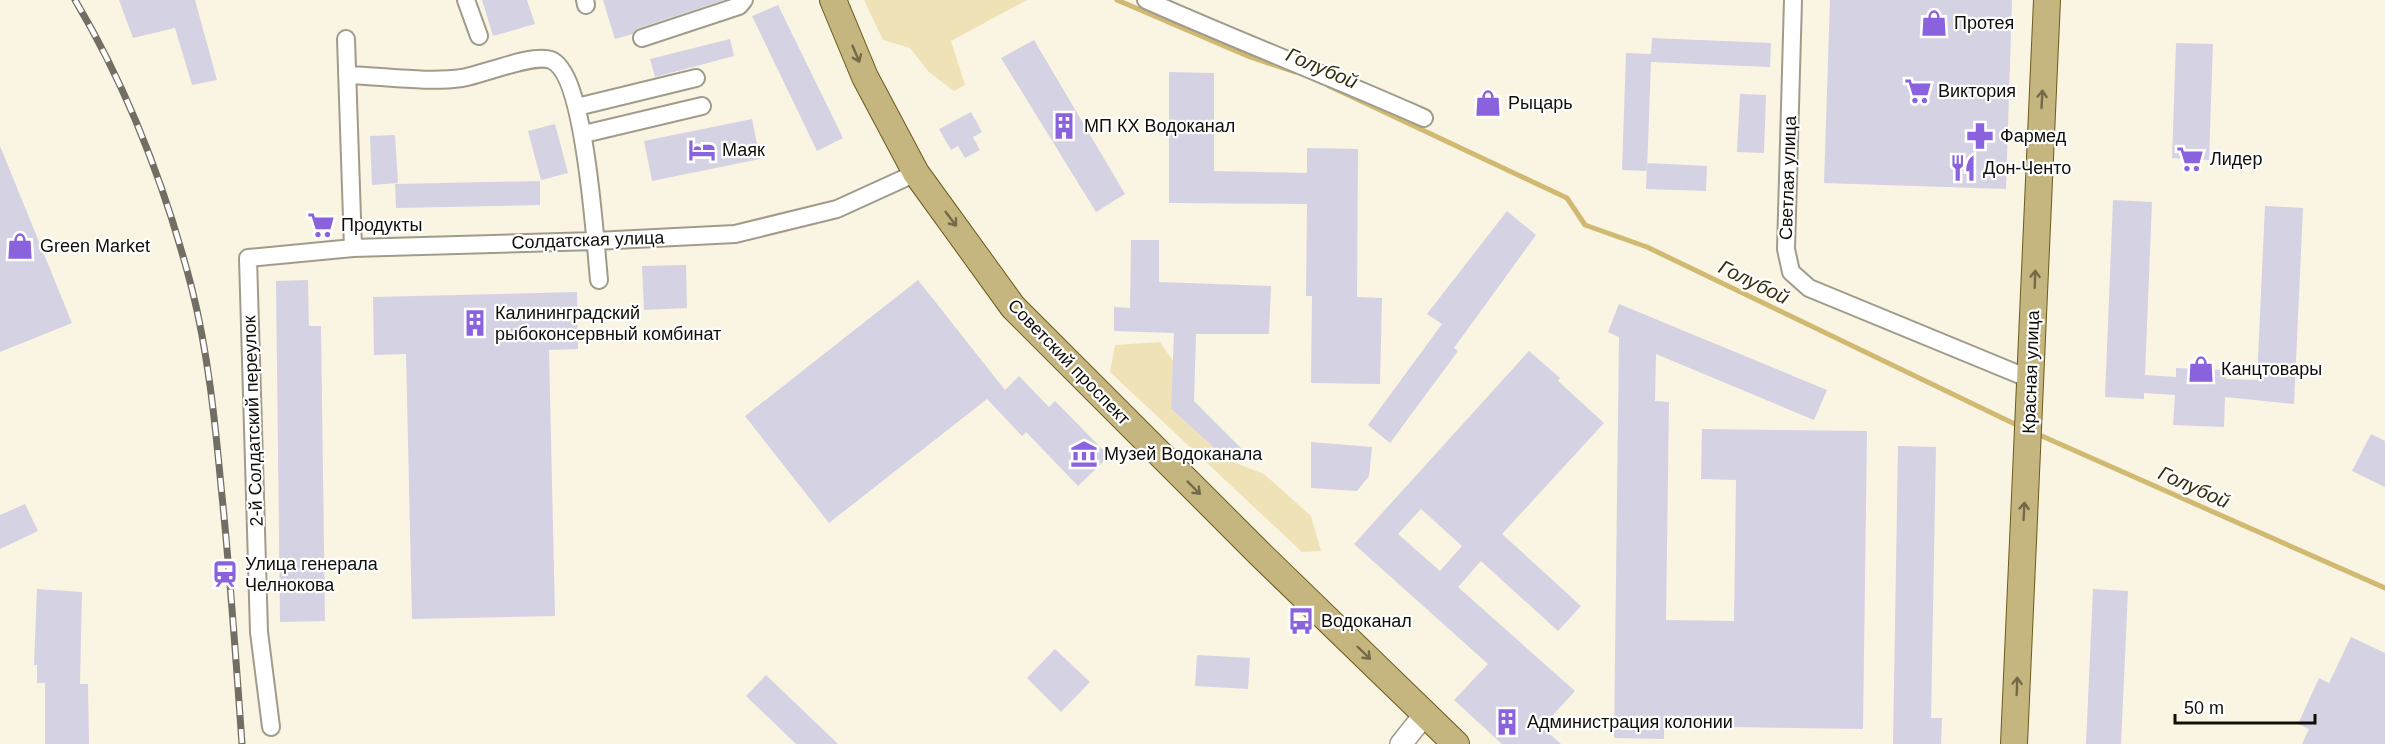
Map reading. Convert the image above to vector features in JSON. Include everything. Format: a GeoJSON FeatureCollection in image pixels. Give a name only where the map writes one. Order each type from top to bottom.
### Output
{"type":"FeatureCollection","features":[{"type":"Feature","properties":{"kind":"main road","name":"Советский проспект"},"geometry":{"type":"LineString","coordinates":[[833,0],[865,76],[916,172],[1013,307],[1260,554],[1456,744]]}},
{"type":"Feature","properties":{"kind":"main road","name":"Красная улица"},"geometry":{"type":"LineString","coordinates":[[2014,744],[2047,0]]}},
{"type":"Feature","properties":{"kind":"street"},"geometry":{"type":"LineString","coordinates":[[466,0],[479,36]]}},
{"type":"Feature","properties":{"kind":"street"},"geometry":{"type":"LineString","coordinates":[[642,38],[739,6],[744,0]]}},
{"type":"Feature","properties":{"kind":"street"},"geometry":{"type":"LineString","coordinates":[[1146,0],[1258,50],[1292,60],[1424,118]]}},
{"type":"Feature","properties":{"kind":"street","name":"Светлая улица"},"geometry":{"type":"LineString","coordinates":[[1793,0],[1786,249],[1791,272],[1809,288],[2030,379]]}},
{"type":"Feature","properties":{"kind":"street"},"geometry":{"type":"LineString","coordinates":[[346,39],[353,248]]}},
{"type":"Feature","properties":{"kind":"street"},"geometry":{"type":"LineString","coordinates":[[348,75],[462,78],[503,65],[549,59],[559,65],[577,107],[584,134],[599,280]]}},
{"type":"Feature","properties":{"kind":"street"},"geometry":{"type":"LineString","coordinates":[[577,107],[696,78]]}},
{"type":"Feature","properties":{"kind":"street"},"geometry":{"type":"LineString","coordinates":[[584,134],[702,106]]}},
{"type":"Feature","properties":{"kind":"street","name":"Солдатская улица"},"geometry":{"type":"LineString","coordinates":[[249,258],[353,248],[595,241],[735,234],[837,209],[916,172]]}},
{"type":"Feature","properties":{"kind":"street","name":"2-й Солдатский переулок"},"geometry":{"type":"LineString","coordinates":[[249,258],[259,632],[271,727]]}},
{"type":"Feature","properties":{"kind":"street"},"geometry":{"type":"LineString","coordinates":[[1401,744],[1425,714]]}},
{"type":"Feature","properties":{"kind":"shaded area"},"geometry":{"type":"Polygon","coordinates":[[[864,0],[1027,0],[951,41],[965,85],[954,91],[929,72],[910,48],[883,40],[864,0]]]}},
{"type":"Feature","properties":{"kind":"shaded area"},"geometry":{"type":"Polygon","coordinates":[[[1160,342],[1173,361],[1171,409],[1228,460],[1264,474],[1311,516],[1321,551],[1302,552],[1110,372],[1115,345],[1160,342]]]}},
{"type":"Feature","properties":{"kind":"building"},"geometry":{"type":"Polygon","coordinates":[[[119,0],[195,0],[217,80],[192,85],[175,28],[133,38],[119,0]]]}},
{"type":"Feature","properties":{"kind":"building"},"geometry":{"type":"Polygon","coordinates":[[[482,0],[527,0],[535,24],[493,36],[482,0]]]}},
{"type":"Feature","properties":{"kind":"building"},"geometry":{"type":"Polygon","coordinates":[[[603,0],[724,0],[639,28],[633,34],[615,39],[603,0]]]}},
{"type":"Feature","properties":{"kind":"building","name":"Виктория"},"geometry":{"type":"Polygon","coordinates":[[[1830,0],[2012,0],[2006,189],[1824,183],[1830,0]]]}},
{"type":"Feature","properties":{"kind":"building"},"geometry":{"type":"Polygon","coordinates":[[[778,5],[843,138],[817,151],[752,16],[778,5]]]}},
{"type":"Feature","properties":{"kind":"building"},"geometry":{"type":"Polygon","coordinates":[[[1652,38],[1771,43],[1770,67],[1651,62],[1647,171],[1622,170],[1626,53],[1651,54],[1652,38]]]}},
{"type":"Feature","properties":{"kind":"building"},"geometry":{"type":"Polygon","coordinates":[[[730,39],[734,56],[655,77],[650,59],[730,39]]]}},
{"type":"Feature","properties":{"kind":"building","name":"МП КХ Водоканал"},"geometry":{"type":"Polygon","coordinates":[[[1034,40],[1125,194],[1096,212],[1001,58],[1034,40]]]}},
{"type":"Feature","properties":{"kind":"building"},"geometry":{"type":"Polygon","coordinates":[[[2176,43],[2213,44],[2209,160],[2172,158],[2176,43]]]}},
{"type":"Feature","properties":{"kind":"building"},"geometry":{"type":"Polygon","coordinates":[[[1169,72],[1214,73],[1214,171],[1307,173],[1307,148],[1358,149],[1357,297],[1382,298],[1380,384],[1311,383],[1312,296],[1306,296],[1307,204],[1169,203],[1169,72]]]}},
{"type":"Feature","properties":{"kind":"building"},"geometry":{"type":"Polygon","coordinates":[[[1740,94],[1766,95],[1764,153],[1737,152],[1740,94]]]}},
{"type":"Feature","properties":{"kind":"building"},"geometry":{"type":"Polygon","coordinates":[[[971,112],[982,132],[973,137],[980,150],[965,158],[958,146],[951,150],[939,129],[971,112]]]}},
{"type":"Feature","properties":{"kind":"building","name":"Маяк"},"geometry":{"type":"Polygon","coordinates":[[[752,119],[760,159],[652,181],[644,141],[752,119]]]}},
{"type":"Feature","properties":{"kind":"building"},"geometry":{"type":"Polygon","coordinates":[[[555,124],[568,173],[541,180],[528,131],[555,124]]]}},
{"type":"Feature","properties":{"kind":"building"},"geometry":{"type":"Polygon","coordinates":[[[395,135],[398,183],[372,185],[370,136],[395,135]]]}},
{"type":"Feature","properties":{"kind":"building","name":"Green Market"},"geometry":{"type":"Polygon","coordinates":[[[0,146],[72,323],[0,352],[0,146]]]}},
{"type":"Feature","properties":{"kind":"building"},"geometry":{"type":"Polygon","coordinates":[[[1647,163],[1707,166],[1706,191],[1646,189],[1647,163]]]}},
{"type":"Feature","properties":{"kind":"building"},"geometry":{"type":"Polygon","coordinates":[[[540,181],[540,205],[396,208],[395,184],[540,181]]]}},
{"type":"Feature","properties":{"kind":"building"},"geometry":{"type":"Polygon","coordinates":[[[2113,200],[2152,202],[2145,375],[2176,377],[2176,368],[2226,370],[2226,379],[2257,380],[2265,206],[2303,208],[2294,404],[2225,397],[2224,427],[2173,425],[2175,395],[2144,393],[2144,399],[2105,397],[2113,200]]]}},
{"type":"Feature","properties":{"kind":"building"},"geometry":{"type":"Polygon","coordinates":[[[1507,211],[1536,235],[1454,348],[1458,351],[1390,443],[1368,425],[1442,324],[1427,314],[1507,211]]]}},
{"type":"Feature","properties":{"kind":"building"},"geometry":{"type":"Polygon","coordinates":[[[1131,240],[1159,240],[1159,282],[1271,286],[1269,334],[1196,334],[1194,401],[1241,448],[1228,460],[1171,409],[1174,333],[1114,331],[1114,307],[1130,308],[1131,240]]]}},
{"type":"Feature","properties":{"kind":"building"},"geometry":{"type":"Polygon","coordinates":[[[686,265],[687,308],[644,310],[642,266],[686,265]]]}},
{"type":"Feature","properties":{"kind":"building"},"geometry":{"type":"Polygon","coordinates":[[[308,280],[309,326],[321,326],[325,621],[280,622],[276,281],[308,280]]]}},
{"type":"Feature","properties":{"kind":"building"},"geometry":{"type":"Polygon","coordinates":[[[918,280],[1005,390],[1019,376],[1049,407],[1055,401],[1109,456],[1078,486],[1026,432],[1022,436],[987,399],[829,523],[745,416],[918,280]]]}},
{"type":"Feature","properties":{"kind":"building"},"geometry":{"type":"Polygon","coordinates":[[[577,292],[578,349],[549,350],[555,616],[412,619],[406,354],[374,355],[373,297],[577,292]]]}},
{"type":"Feature","properties":{"kind":"building"},"geometry":{"type":"Polygon","coordinates":[[[1619,304],[1827,390],[1814,420],[1656,354],[1655,401],[1669,402],[1666,620],[1734,621],[1736,480],[1701,479],[1702,429],[1867,431],[1863,729],[1664,726],[1664,739],[1614,738],[1619,337],[1608,332],[1619,304]]]}},
{"type":"Feature","properties":{"kind":"building"},"geometry":{"type":"Polygon","coordinates":[[[1529,351],[1560,378],[1558,381],[1604,423],[1502,534],[1581,606],[1558,631],[1481,561],[1458,587],[1575,691],[1542,727],[1561,744],[1502,744],[1454,700],[1488,664],[1354,544],[1529,351]],[[1421,509],[1398,534],[1440,571],[1462,546],[1421,509]]]}},
{"type":"Feature","properties":{"kind":"building"},"geometry":{"type":"Polygon","coordinates":[[[2371,434],[2385,441],[2385,487],[2352,471],[2371,434]]]}},
{"type":"Feature","properties":{"kind":"building"},"geometry":{"type":"Polygon","coordinates":[[[1311,442],[1372,447],[1369,476],[1357,491],[1311,488],[1311,442]]]}},
{"type":"Feature","properties":{"kind":"building"},"geometry":{"type":"Polygon","coordinates":[[[1898,446],[1936,447],[1931,718],[1942,718],[1941,744],[1893,744],[1898,446]]]}},
{"type":"Feature","properties":{"kind":"building"},"geometry":{"type":"Polygon","coordinates":[[[25,504],[38,531],[0,549],[0,515],[25,504]]]}},
{"type":"Feature","properties":{"kind":"building"},"geometry":{"type":"Polygon","coordinates":[[[37,589],[82,592],[80,684],[88,684],[89,744],[45,744],[45,683],[37,683],[37,665],[34,665],[37,589]]]}},
{"type":"Feature","properties":{"kind":"building"},"geometry":{"type":"Polygon","coordinates":[[[2093,589],[2128,591],[2121,744],[2086,744],[2093,589]]]}},
{"type":"Feature","properties":{"kind":"building"},"geometry":{"type":"Polygon","coordinates":[[[2351,637],[2385,653],[2385,744],[2302,744],[2309,729],[2298,724],[2319,678],[2329,683],[2351,637]]]}},
{"type":"Feature","properties":{"kind":"building"},"geometry":{"type":"Polygon","coordinates":[[[1055,649],[1090,682],[1061,712],[1027,678],[1055,649]]]}},
{"type":"Feature","properties":{"kind":"building"},"geometry":{"type":"Polygon","coordinates":[[[1197,655],[1250,658],[1248,689],[1195,686],[1197,655]]]}},
{"type":"Feature","properties":{"kind":"building"},"geometry":{"type":"Polygon","coordinates":[[[766,675],[838,744],[796,744],[746,696],[766,675]]]}},
{"type":"Feature","properties":{"kind":"waterway","name":"Голубой"},"geometry":{"type":"LineString","coordinates":[[1117,0],[1250,57],[1295,72]]}},
{"type":"Feature","properties":{"kind":"waterway","name":"Голубой"},"geometry":{"type":"LineString","coordinates":[[1329,86],[1567,198],[1585,225],[1647,247],[2021,427]]}},
{"type":"Feature","properties":{"kind":"waterway","name":"Голубой"},"geometry":{"type":"LineString","coordinates":[[2035,433],[2385,588]]}},
{"type":"Feature","properties":{"kind":"railway"},"geometry":{"type":"LineString","coordinates":[[75,0],[112,69],[144,140],[182,252],[198,313],[207,362],[216,437],[242,744]]}},
{"type":"Feature","properties":{"kind":"place","name":"Протея"},"geometry":{"type":"Point","coordinates":[1934,23]}},
{"type":"Feature","properties":{"kind":"place","name":"Виктория"},"geometry":{"type":"Point","coordinates":[1918,91]}},
{"type":"Feature","properties":{"kind":"place","name":"Рыцарь"},"geometry":{"type":"Point","coordinates":[1488,103]}},
{"type":"Feature","properties":{"kind":"place","name":"МП КХ Водоканал"},"geometry":{"type":"Point","coordinates":[1064,126]}},
{"type":"Feature","properties":{"kind":"place","name":"Фармед"},"geometry":{"type":"Point","coordinates":[1980,136]}},
{"type":"Feature","properties":{"kind":"place","name":"Маяк"},"geometry":{"type":"Point","coordinates":[702,150]}},
{"type":"Feature","properties":{"kind":"place","name":"Лидер"},"geometry":{"type":"Point","coordinates":[2190,159]}},
{"type":"Feature","properties":{"kind":"place","name":"Дон-Ченто"},"geometry":{"type":"Point","coordinates":[1963,168]}},
{"type":"Feature","properties":{"kind":"place","name":"Продукты"},"geometry":{"type":"Point","coordinates":[321,225]}},
{"type":"Feature","properties":{"kind":"place","name":"Green Market"},"geometry":{"type":"Point","coordinates":[20,246]}},
{"type":"Feature","properties":{"kind":"place","name":"Калининградский рыбоконсервный комбинат"},"geometry":{"type":"Point","coordinates":[475,323]}},
{"type":"Feature","properties":{"kind":"place","name":"Канцтовары"},"geometry":{"type":"Point","coordinates":[2201,369]}},
{"type":"Feature","properties":{"kind":"place","name":"Музей Водоканала"},"geometry":{"type":"Point","coordinates":[1084,454]}},
{"type":"Feature","properties":{"kind":"place","name":"Улица генерала Челнокова"},"geometry":{"type":"Point","coordinates":[225,574]}},
{"type":"Feature","properties":{"kind":"place","name":"Водоканал"},"geometry":{"type":"Point","coordinates":[1301,621]}},
{"type":"Feature","properties":{"kind":"place","name":"Администрация колонии"},"geometry":{"type":"Point","coordinates":[1507,722]}}]}
